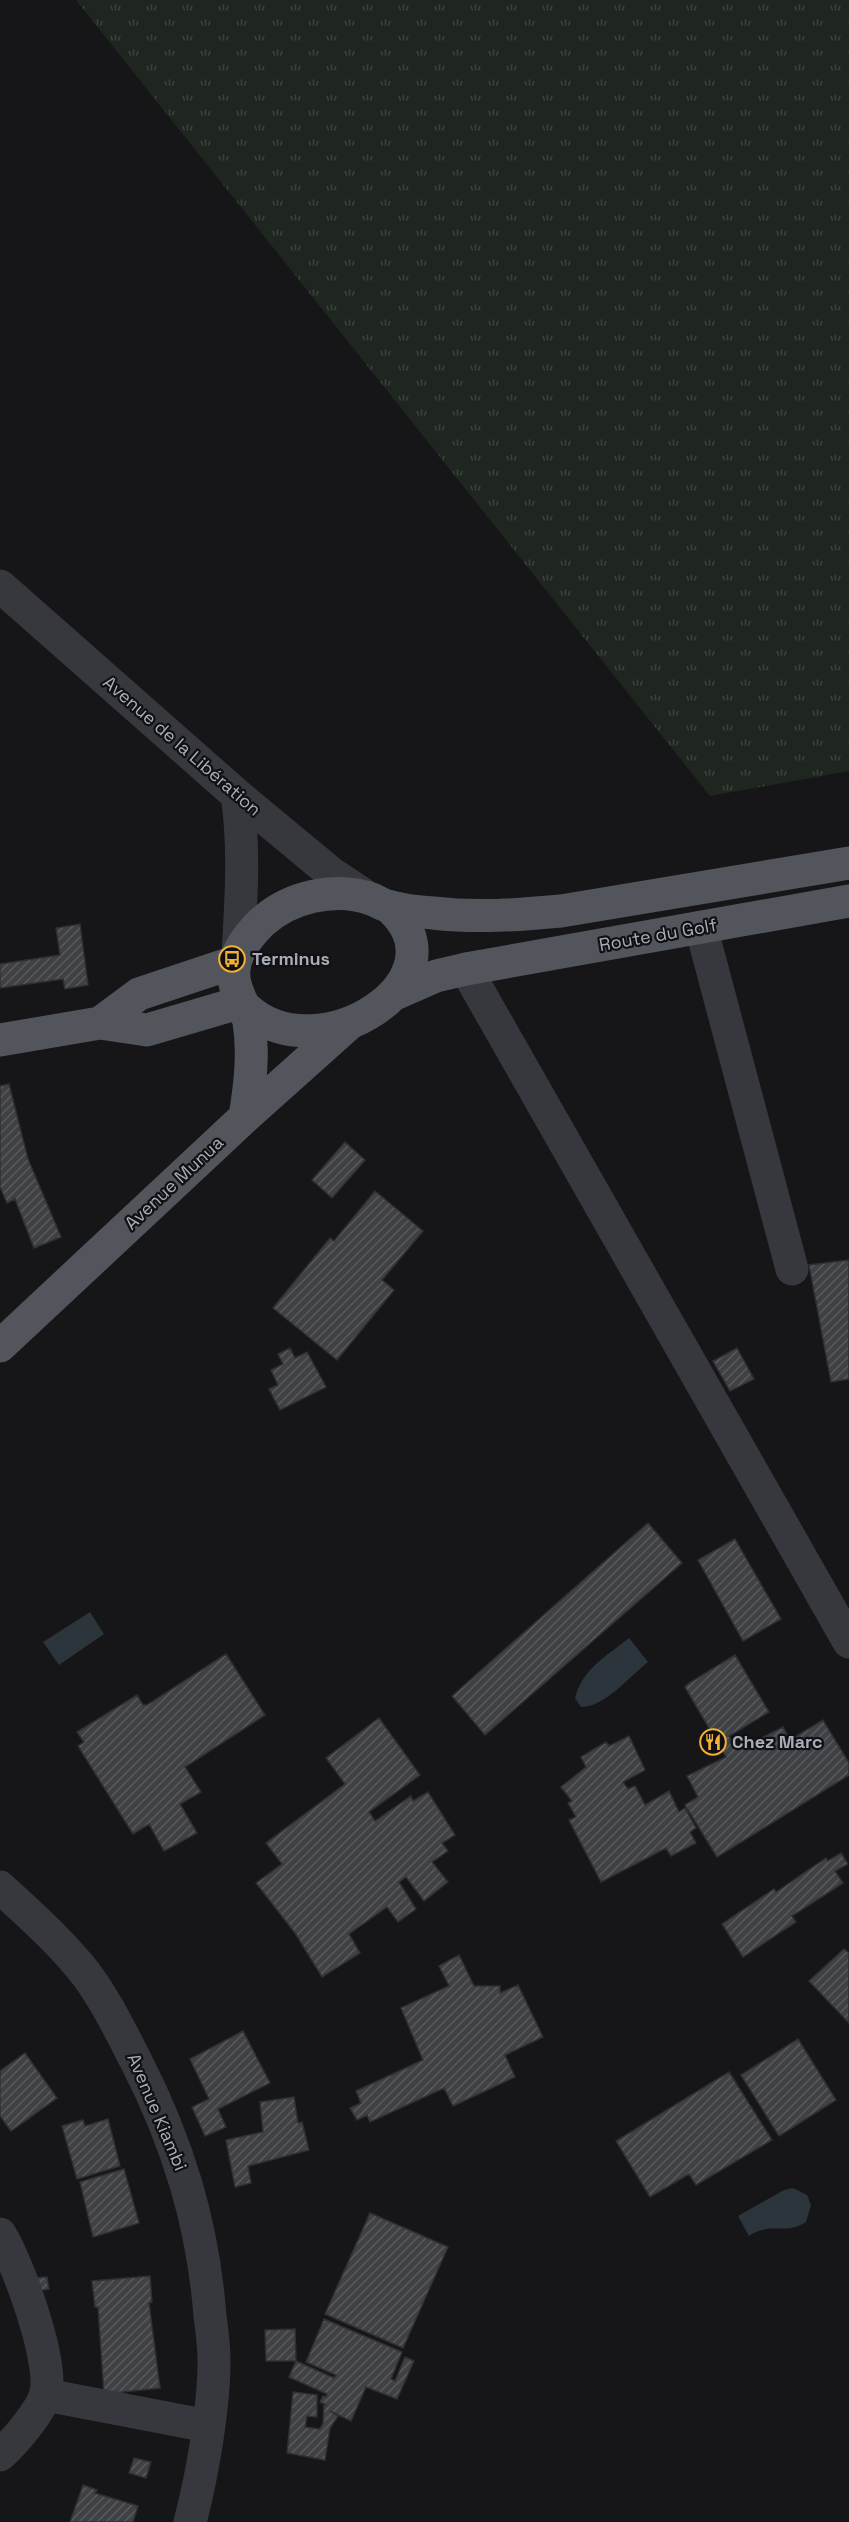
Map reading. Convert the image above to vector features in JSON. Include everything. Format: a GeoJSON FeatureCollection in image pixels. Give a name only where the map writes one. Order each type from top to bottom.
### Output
{"type":"FeatureCollection","features":[{"type":"Feature","properties":{"kind":"main road"},"geometry":{"type":"LineString","coordinates":[[245,1117],[251,1050],[244,1005],[234,982],[237,958],[256,928],[285,905],[308,897],[331,894],[464,916],[520,915],[561,911],[849,863]]}},
{"type":"Feature","properties":{"kind":"main road","name":"Route du Golf"},"geometry":{"type":"LineString","coordinates":[[395,994],[436,976],[466,969],[849,901]]}},
{"type":"Feature","properties":{"kind":"main road"},"geometry":{"type":"LineString","coordinates":[[244,1005],[255,1017],[294,1031],[329,1029],[358,1019],[395,994],[408,973],[411,949],[405,926],[399,916],[379,902]]}},
{"type":"Feature","properties":{"kind":"main road"},"geometry":{"type":"LineString","coordinates":[[100,1023],[139,994],[237,958]]}},
{"type":"Feature","properties":{"kind":"main road"},"geometry":{"type":"LineString","coordinates":[[0,1040],[100,1023],[147,1030],[244,1005]]}},
{"type":"Feature","properties":{"kind":"main road","name":"Avenue Munua"},"geometry":{"type":"LineString","coordinates":[[0,1346],[245,1117],[358,1019]]}},
{"type":"Feature","properties":{"kind":"street","name":"Avenue de la Libération"},"geometry":{"type":"LineString","coordinates":[[0,586],[237,795],[331,873],[379,902]]}},
{"type":"Feature","properties":{"kind":"street"},"geometry":{"type":"LineString","coordinates":[[237,795],[242,876],[237,958]]}},
{"type":"Feature","properties":{"kind":"street"},"geometry":{"type":"LineString","coordinates":[[701,927],[792,1269]]}},
{"type":"Feature","properties":{"kind":"street"},"geometry":{"type":"LineString","coordinates":[[466,969],[849,1642]]}},
{"type":"Feature","properties":{"kind":"street","name":"Avenue Kiambi"},"geometry":{"type":"LineString","coordinates":[[0,1887],[52,1935],[86,1975],[117,2024],[151,2091],[181,2162],[202,2240],[214,2361],[208,2426],[196,2501],[190,2522]]}},
{"type":"Feature","properties":{"kind":"street"},"geometry":{"type":"LineString","coordinates":[[0,2234],[10,2249],[40,2338],[48,2373],[46,2395],[15,2442],[0,2455]]}},
{"type":"Feature","properties":{"kind":"street"},"geometry":{"type":"LineString","coordinates":[[46,2395],[208,2426]]}},
{"type":"Feature","properties":{"kind":"green space"},"geometry":{"type":"Polygon","coordinates":[[[76,0],[849,0],[849,771],[710,796],[76,0]]]}},
{"type":"Feature","properties":{"kind":"shaded area"},"geometry":{"type":"Polygon","coordinates":[[[90,1612],[104,1634],[59,1665],[43,1642],[90,1612]]]}},
{"type":"Feature","properties":{"kind":"shaded area"},"geometry":{"type":"Polygon","coordinates":[[[629,1638],[648,1662],[608,1697],[590,1706],[581,1707],[575,1698],[584,1678],[597,1664],[629,1638]]]}},
{"type":"Feature","properties":{"kind":"shaded area"},"geometry":{"type":"Polygon","coordinates":[[[793,2188],[807,2195],[811,2205],[806,2222],[791,2228],[764,2229],[749,2236],[738,2216],[784,2190],[793,2188]]]}},
{"type":"Feature","properties":{"kind":"building"},"geometry":{"type":"Polygon","coordinates":[[[80,924],[88,985],[65,989],[63,979],[0,988],[0,964],[60,955],[56,928],[80,924]]]}},
{"type":"Feature","properties":{"kind":"building"},"geometry":{"type":"Polygon","coordinates":[[[9,1084],[28,1159],[61,1237],[34,1248],[15,1199],[7,1203],[0,1187],[0,1086],[9,1084]]]}},
{"type":"Feature","properties":{"kind":"building"},"geometry":{"type":"Polygon","coordinates":[[[345,1142],[365,1160],[332,1198],[312,1180],[345,1142]]]}},
{"type":"Feature","properties":{"kind":"building"},"geometry":{"type":"Polygon","coordinates":[[[375,1191],[423,1231],[382,1280],[394,1290],[337,1360],[273,1308],[330,1238],[334,1241],[375,1191]]]}},
{"type":"Feature","properties":{"kind":"building"},"geometry":{"type":"Polygon","coordinates":[[[849,1260],[849,1379],[831,1382],[809,1265],[849,1260]]]}},
{"type":"Feature","properties":{"kind":"building"},"geometry":{"type":"Polygon","coordinates":[[[290,1348],[295,1358],[307,1352],[326,1387],[280,1410],[269,1389],[278,1385],[271,1370],[283,1364],[278,1354],[290,1348]]]}},
{"type":"Feature","properties":{"kind":"building"},"geometry":{"type":"Polygon","coordinates":[[[737,1348],[754,1379],[730,1391],[713,1361],[737,1348]]]}},
{"type":"Feature","properties":{"kind":"building"},"geometry":{"type":"Polygon","coordinates":[[[648,1523],[682,1563],[485,1735],[452,1696],[648,1523]]]}},
{"type":"Feature","properties":{"kind":"building"},"geometry":{"type":"Polygon","coordinates":[[[735,1539],[781,1619],[743,1641],[698,1560],[735,1539]]]}},
{"type":"Feature","properties":{"kind":"building"},"geometry":{"type":"Polygon","coordinates":[[[226,1654],[265,1715],[185,1767],[201,1792],[180,1804],[197,1833],[164,1851],[149,1824],[133,1834],[78,1746],[84,1742],[77,1732],[137,1695],[143,1705],[147,1705],[226,1654]]]}},
{"type":"Feature","properties":{"kind":"building"},"geometry":{"type":"Polygon","coordinates":[[[735,1655],[769,1712],[729,1736],[738,1750],[783,1727],[790,1740],[823,1720],[849,1763],[849,1775],[717,1857],[685,1805],[698,1797],[687,1776],[726,1757],[685,1687],[735,1655]]]}},
{"type":"Feature","properties":{"kind":"building"},"geometry":{"type":"Polygon","coordinates":[[[379,1718],[420,1775],[369,1812],[375,1821],[411,1796],[413,1801],[428,1792],[455,1835],[442,1843],[448,1851],[432,1862],[448,1882],[424,1901],[406,1877],[399,1882],[416,1909],[398,1922],[387,1907],[349,1934],[360,1953],[322,1977],[295,1933],[256,1883],[282,1864],[266,1843],[345,1784],[326,1758],[379,1718]]]}},
{"type":"Feature","properties":{"kind":"building"},"geometry":{"type":"Polygon","coordinates":[[[629,1736],[645,1770],[623,1782],[628,1789],[635,1786],[645,1805],[669,1791],[679,1812],[685,1808],[696,1828],[690,1832],[696,1843],[671,1856],[666,1848],[601,1882],[569,1820],[576,1817],[568,1803],[572,1801],[561,1787],[586,1767],[581,1757],[606,1742],[609,1746],[629,1736]]]}},
{"type":"Feature","properties":{"kind":"building"},"geometry":{"type":"Polygon","coordinates":[[[841,1853],[848,1864],[835,1871],[843,1883],[792,1916],[796,1922],[743,1957],[722,1924],[774,1889],[776,1892],[826,1858],[828,1861],[841,1853]]]}},
{"type":"Feature","properties":{"kind":"building"},"geometry":{"type":"Polygon","coordinates":[[[844,1949],[849,1953],[849,2023],[809,1981],[844,1949]]]}},
{"type":"Feature","properties":{"kind":"building"},"geometry":{"type":"Polygon","coordinates":[[[459,1955],[474,1986],[500,1986],[500,1993],[518,1985],[543,2037],[505,2055],[515,2077],[453,2106],[444,2088],[370,2122],[367,2115],[357,2120],[350,2108],[361,2103],[356,2091],[423,2060],[401,2008],[449,1986],[439,1966],[459,1955]]]}},
{"type":"Feature","properties":{"kind":"building"},"geometry":{"type":"Polygon","coordinates":[[[243,2031],[270,2083],[218,2109],[226,2127],[205,2136],[192,2107],[209,2099],[190,2059],[243,2031]]]}},
{"type":"Feature","properties":{"kind":"building"},"geometry":{"type":"Polygon","coordinates":[[[798,2039],[836,2100],[779,2136],[741,2075],[798,2039]]]}},
{"type":"Feature","properties":{"kind":"building"},"geometry":{"type":"Polygon","coordinates":[[[25,2053],[57,2098],[11,2131],[0,2116],[0,2071],[25,2053]]]}},
{"type":"Feature","properties":{"kind":"building"},"geometry":{"type":"Polygon","coordinates":[[[729,2072],[772,2140],[696,2185],[689,2174],[650,2197],[616,2141],[729,2072]]]}},
{"type":"Feature","properties":{"kind":"building"},"geometry":{"type":"Polygon","coordinates":[[[294,2097],[298,2123],[302,2122],[309,2150],[248,2166],[251,2183],[235,2187],[226,2140],[263,2132],[260,2102],[294,2097]]]}},
{"type":"Feature","properties":{"kind":"building"},"geometry":{"type":"Polygon","coordinates":[[[108,2119],[120,2166],[77,2179],[62,2126],[83,2120],[85,2126],[108,2119]]]}},
{"type":"Feature","properties":{"kind":"building"},"geometry":{"type":"Polygon","coordinates":[[[124,2169],[139,2223],[93,2237],[80,2182],[124,2169]]]}},
{"type":"Feature","properties":{"kind":"building"},"geometry":{"type":"Polygon","coordinates":[[[370,2213],[448,2247],[403,2348],[325,2314],[370,2213]]]}},
{"type":"Feature","properties":{"kind":"building"},"geometry":{"type":"Polygon","coordinates":[[[150,2276],[152,2302],[149,2303],[160,2388],[104,2394],[98,2307],[95,2307],[92,2281],[150,2276]]]}},
{"type":"Feature","properties":{"kind":"building"},"geometry":{"type":"Polygon","coordinates":[[[47,2277],[49,2289],[35,2291],[34,2278],[47,2277]]]}},
{"type":"Feature","properties":{"kind":"building"},"geometry":{"type":"Polygon","coordinates":[[[324,2319],[402,2352],[391,2379],[395,2381],[405,2357],[414,2361],[397,2399],[366,2387],[351,2421],[330,2411],[338,2416],[330,2428],[325,2460],[287,2453],[293,2392],[317,2395],[317,2417],[307,2416],[305,2427],[320,2429],[323,2423],[324,2405],[327,2405],[320,2402],[327,2394],[289,2377],[296,2361],[334,2378],[336,2375],[306,2362],[324,2319]]]}},
{"type":"Feature","properties":{"kind":"building"},"geometry":{"type":"Polygon","coordinates":[[[295,2329],[296,2361],[266,2361],[265,2330],[295,2329]]]}},
{"type":"Feature","properties":{"kind":"building"},"geometry":{"type":"Polygon","coordinates":[[[134,2458],[151,2462],[146,2478],[129,2473],[134,2458]]]}},
{"type":"Feature","properties":{"kind":"building"},"geometry":{"type":"Polygon","coordinates":[[[83,2485],[97,2490],[95,2493],[138,2506],[133,2522],[70,2522],[83,2485]]]}},
{"type":"Feature","properties":{"kind":"place","name":"Terminus"},"geometry":{"type":"Point","coordinates":[232,959]}},
{"type":"Feature","properties":{"kind":"place","name":"Chez Marc"},"geometry":{"type":"Point","coordinates":[713,1742]}}]}
